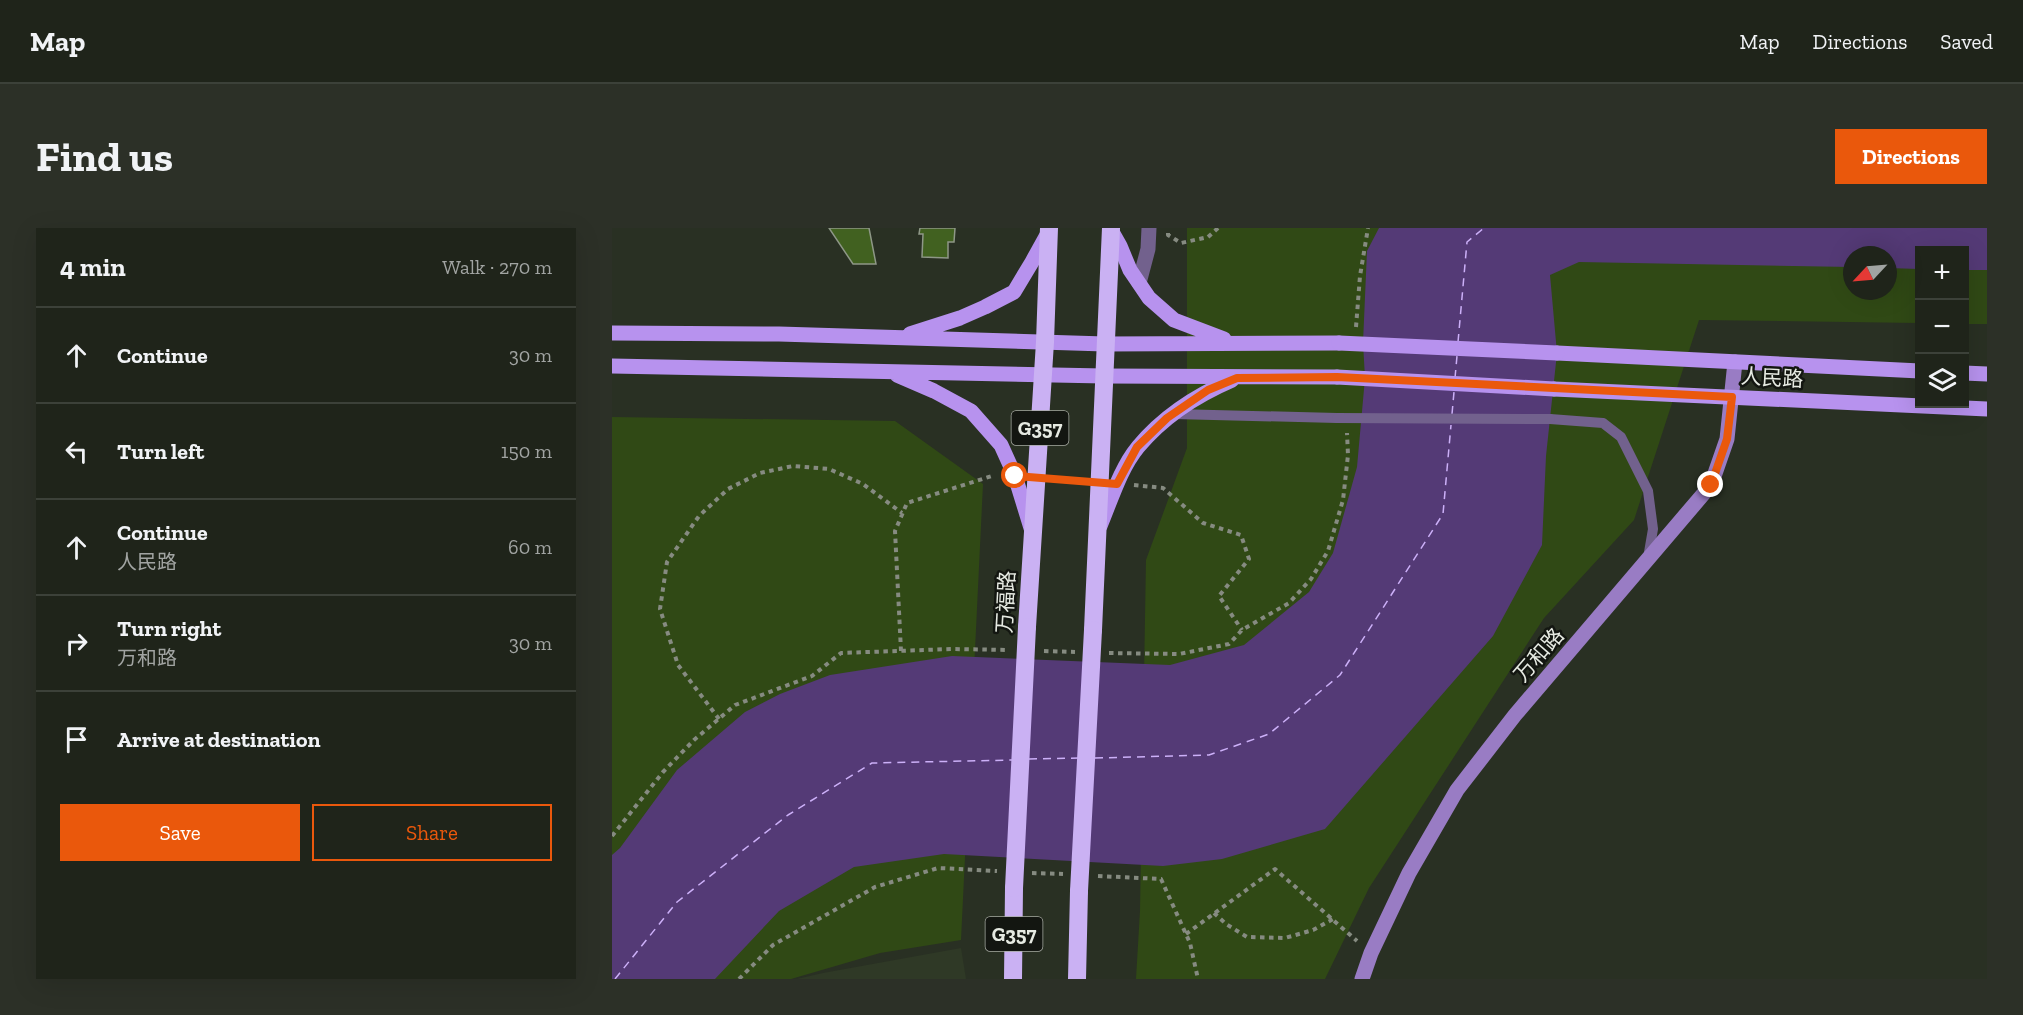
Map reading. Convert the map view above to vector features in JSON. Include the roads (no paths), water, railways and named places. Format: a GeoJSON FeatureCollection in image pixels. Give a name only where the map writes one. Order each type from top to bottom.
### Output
{"type":"FeatureCollection","features":[{"type":"Feature","properties":{"kind":"highway","name":"万福路"},"geometry":{"type":"LineString","coordinates":[[1013,979],[1014,877],[1045,342],[1049,229]]}},
{"type":"Feature","properties":{"kind":"highway"},"geometry":{"type":"LineString","coordinates":[[1077,979],[1079,891],[1097,534],[1108,483],[1104,376],[1111,229]]}},
{"type":"Feature","properties":{"kind":"main road"},"geometry":{"type":"LineString","coordinates":[[899,338],[960,318],[1014,292],[1049,229]]}},
{"type":"Feature","properties":{"kind":"main road"},"geometry":{"type":"LineString","coordinates":[[1111,229],[1130,270],[1149,298],[1173,321],[1236,343]]}},
{"type":"Feature","properties":{"kind":"main road","name":"人民路"},"geometry":{"type":"LineString","coordinates":[[612,333],[779,334],[1105,344],[1339,343],[1915,371]]}},
{"type":"Feature","properties":{"kind":"main road","name":"人民路"},"geometry":{"type":"LineString","coordinates":[[612,366],[1104,376],[1337,377],[1987,409]]}},
{"type":"Feature","properties":{"kind":"main road"},"geometry":{"type":"LineString","coordinates":[[889,371],[971,411],[1001,445],[1015,476],[1033,534]]}},
{"type":"Feature","properties":{"kind":"main road"},"geometry":{"type":"LineString","coordinates":[[1969,373],[1987,374]]}},
{"type":"Feature","properties":{"kind":"main road"},"geometry":{"type":"LineString","coordinates":[[1108,483],[1137,447],[1173,414],[1208,390],[1237,378]]}},
{"type":"Feature","properties":{"kind":"street"},"geometry":{"type":"LineString","coordinates":[[1139,283],[1148,249],[1149,228]]}},
{"type":"Feature","properties":{"kind":"street","name":"万和路"},"geometry":{"type":"LineString","coordinates":[[1362,979],[1371,953],[1408,873],[1457,790],[1515,715],[1711,485],[1727,439],[1735,362]]}},
{"type":"Feature","properties":{"kind":"lane"},"geometry":{"type":"LineString","coordinates":[[1173,414],[1337,418],[1550,419],[1603,423],[1621,437],[1648,491],[1653,529],[1648,560]]}}]}
